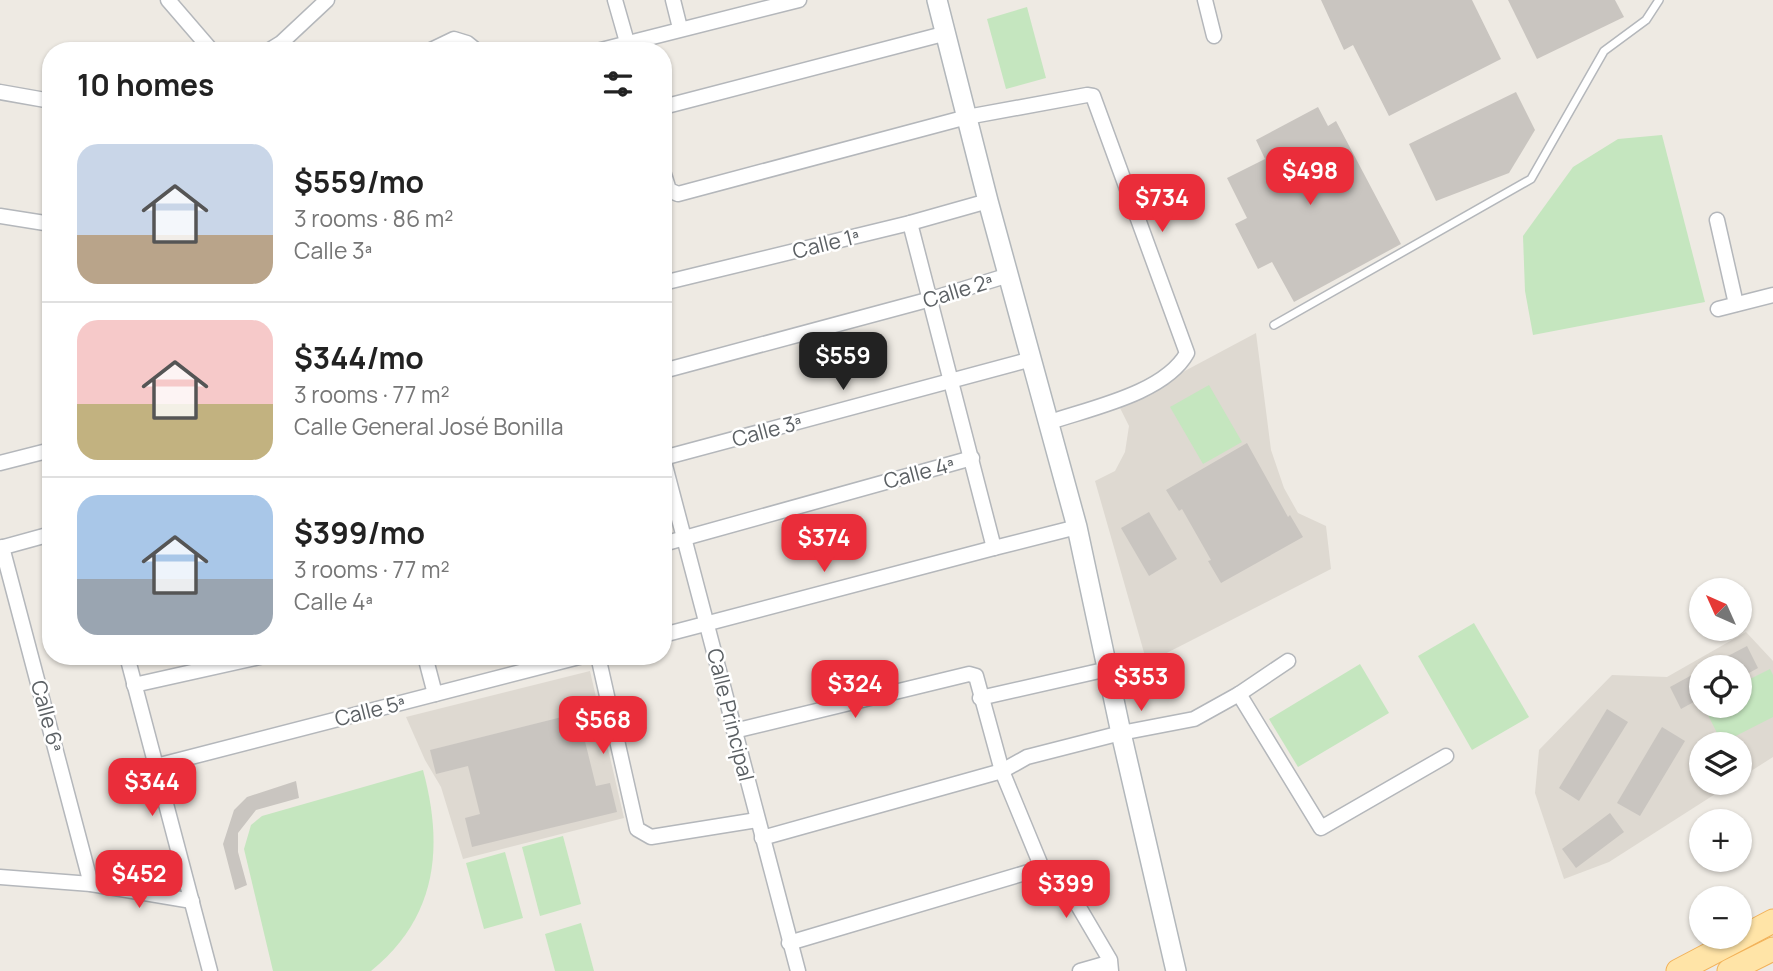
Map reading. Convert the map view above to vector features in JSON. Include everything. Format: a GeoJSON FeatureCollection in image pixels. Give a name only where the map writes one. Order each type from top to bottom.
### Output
{"type":"FeatureCollection","features":[{"type":"Feature","properties":{"kind":"main road"},"geometry":{"type":"LineString","coordinates":[[1678,971],[1773,921]]}},
{"type":"Feature","properties":{"kind":"main road"},"geometry":{"type":"LineString","coordinates":[[1729,971],[1773,949]]}},
{"type":"Feature","properties":{"kind":"street"},"geometry":{"type":"LineString","coordinates":[[168,0],[204,42]]}},
{"type":"Feature","properties":{"kind":"street"},"geometry":{"type":"LineString","coordinates":[[282,42],[327,0]]}},
{"type":"Feature","properties":{"kind":"street"},"geometry":{"type":"LineString","coordinates":[[615,0],[627,42]]}},
{"type":"Feature","properties":{"kind":"street"},"geometry":{"type":"LineString","coordinates":[[673,0],[680,28]]}},
{"type":"Feature","properties":{"kind":"street"},"geometry":{"type":"LineString","coordinates":[[640,42],[759,4],[799,0]]}},
{"type":"Feature","properties":{"kind":"street"},"geometry":{"type":"LineString","coordinates":[[937,0],[988,201],[1077,527],[1176,971]]}},
{"type":"Feature","properties":{"kind":"street"},"geometry":{"type":"LineString","coordinates":[[1205,0],[1214,36]]}},
{"type":"Feature","properties":{"kind":"street"},"geometry":{"type":"LineString","coordinates":[[672,105],[947,33]]}},
{"type":"Feature","properties":{"kind":"street"},"geometry":{"type":"LineString","coordinates":[[0,92],[42,100]]}},
{"type":"Feature","properties":{"kind":"street"},"geometry":{"type":"LineString","coordinates":[[672,194],[967,117],[1093,96],[1187,353],[1180,366],[1159,381],[1116,400],[1050,422]]}},
{"type":"Feature","properties":{"kind":"street","name":"Calle 1ª"},"geometry":{"type":"LineString","coordinates":[[672,281],[910,223],[988,201]]}},
{"type":"Feature","properties":{"kind":"street"},"geometry":{"type":"LineString","coordinates":[[0,216],[42,223]]}},
{"type":"Feature","properties":{"kind":"street"},"geometry":{"type":"LineString","coordinates":[[1717,220],[1736,304]]}},
{"type":"Feature","properties":{"kind":"street"},"geometry":{"type":"LineString","coordinates":[[910,223],[994,548]]}},
{"type":"Feature","properties":{"kind":"street","name":"Calle 2ª"},"geometry":{"type":"LineString","coordinates":[[672,369],[931,299],[1009,275]]}},
{"type":"Feature","properties":{"kind":"street"},"geometry":{"type":"LineString","coordinates":[[1718,309],[1773,295]]}},
{"type":"Feature","properties":{"kind":"street","name":"Calle 3ª"},"geometry":{"type":"LineString","coordinates":[[672,456],[1032,359]]}},
{"type":"Feature","properties":{"kind":"street"},"geometry":{"type":"LineString","coordinates":[[0,463],[42,452]]}},
{"type":"Feature","properties":{"kind":"street","name":"Calle 4ª"},"geometry":{"type":"LineString","coordinates":[[672,541],[972,458]]}},
{"type":"Feature","properties":{"kind":"street","name":"Calle Principal"},"geometry":{"type":"LineString","coordinates":[[672,492],[798,971]]}},
{"type":"Feature","properties":{"kind":"street"},"geometry":{"type":"LineString","coordinates":[[672,632],[1077,527]]}},
{"type":"Feature","properties":{"kind":"street"},"geometry":{"type":"LineString","coordinates":[[1,547],[42,536]]}},
{"type":"Feature","properties":{"kind":"street","name":"Calle 6ª"},"geometry":{"type":"LineString","coordinates":[[1,547],[91,884]]}},
{"type":"Feature","properties":{"kind":"street"},"geometry":{"type":"LineString","coordinates":[[762,838],[1002,771],[1027,757],[1121,733],[1194,719],[1239,694],[1288,661]]}},
{"type":"Feature","properties":{"kind":"street"},"geometry":{"type":"LineString","coordinates":[[129,665],[210,971]]}},
{"type":"Feature","properties":{"kind":"street"},"geometry":{"type":"LineString","coordinates":[[134,685],[224,665]]}},
{"type":"Feature","properties":{"kind":"street"},"geometry":{"type":"LineString","coordinates":[[427,665],[435,694]]}},
{"type":"Feature","properties":{"kind":"street","name":"Calle 5ª"},"geometry":{"type":"LineString","coordinates":[[156,766],[548,665]]}},
{"type":"Feature","properties":{"kind":"street"},"geometry":{"type":"LineString","coordinates":[[600,665],[637,829],[651,837],[757,820]]}},
{"type":"Feature","properties":{"kind":"street"},"geometry":{"type":"LineString","coordinates":[[981,698],[1108,669]]}},
{"type":"Feature","properties":{"kind":"street"},"geometry":{"type":"LineString","coordinates":[[734,731],[969,674],[976,676],[1002,771],[1042,868]]}},
{"type":"Feature","properties":{"kind":"street"},"geometry":{"type":"LineString","coordinates":[[1239,694],[1321,828],[1446,756]]}},
{"type":"Feature","properties":{"kind":"street"},"geometry":{"type":"LineString","coordinates":[[789,943],[1042,868],[1059,875],[1110,960],[1110,967],[1080,971]]}},
{"type":"Feature","properties":{"kind":"street"},"geometry":{"type":"LineString","coordinates":[[0,877],[91,884],[192,901]]}},
{"type":"Feature","properties":{"kind":"lane"},"geometry":{"type":"LineString","coordinates":[[1274,326],[1531,180],[1604,51],[1646,20],[1659,0]]}},
{"type":"Feature","properties":{"kind":"shaded area"},"geometry":{"type":"Polygon","coordinates":[[[1256,333],[1271,450],[1284,488],[1298,513],[1326,526],[1331,569],[1147,663],[1095,481],[1115,471],[1125,452],[1129,426],[1119,406],[1256,333]]]}},
{"type":"Feature","properties":{"kind":"shaded area"},"geometry":{"type":"Polygon","coordinates":[[[1752,638],[1773,661],[1773,757],[1752,770],[1752,732],[1689,732],[1689,795],[1714,795],[1609,862],[1564,879],[1535,793],[1539,750],[1612,675],[1667,677],[1689,664],[1689,718],[1752,718],[1752,655],[1706,655],[1730,641],[1752,641],[1752,638]]]}},
{"type":"Feature","properties":{"kind":"shaded area"},"geometry":{"type":"Polygon","coordinates":[[[590,671],[624,818],[463,859],[441,787],[425,760],[406,717],[590,671]]]}},
{"type":"Feature","properties":{"kind":"green space"},"geometry":{"type":"Polygon","coordinates":[[[1027,7],[1046,78],[1006,89],[987,19],[1027,7]]]}},
{"type":"Feature","properties":{"kind":"green space"},"geometry":{"type":"Polygon","coordinates":[[[1662,135],[1705,302],[1533,335],[1525,291],[1523,236],[1573,167],[1618,139],[1662,135]]]}},
{"type":"Feature","properties":{"kind":"green space"},"geometry":{"type":"Polygon","coordinates":[[[1209,385],[1242,442],[1203,464],[1170,407],[1209,385]]]}},
{"type":"Feature","properties":{"kind":"green space"},"geometry":{"type":"Polygon","coordinates":[[[1474,623],[1529,717],[1472,750],[1418,656],[1474,623]]]}},
{"type":"Feature","properties":{"kind":"green space"},"geometry":{"type":"Polygon","coordinates":[[[1360,664],[1389,713],[1298,767],[1269,719],[1360,664]]]}},
{"type":"Feature","properties":{"kind":"green space"},"geometry":{"type":"Polygon","coordinates":[[[1770,669],[1773,675],[1773,717],[1744,732],[1716,732],[1710,718],[1752,718],[1752,678],[1770,669]]]}},
{"type":"Feature","properties":{"kind":"green space"},"geometry":{"type":"Polygon","coordinates":[[[423,770],[430,799],[433,854],[430,880],[410,928],[393,950],[371,971],[273,971],[244,849],[251,825],[262,816],[423,770]]]}},
{"type":"Feature","properties":{"kind":"green space"},"geometry":{"type":"Polygon","coordinates":[[[563,836],[581,904],[540,916],[522,847],[563,836]]]}},
{"type":"Feature","properties":{"kind":"green space"},"geometry":{"type":"Polygon","coordinates":[[[505,852],[523,918],[484,929],[466,863],[505,852]]]}},
{"type":"Feature","properties":{"kind":"green space"},"geometry":{"type":"Polygon","coordinates":[[[581,923],[594,971],[555,971],[545,934],[581,923]]]}},
{"type":"Feature","properties":{"kind":"building"},"geometry":{"type":"Polygon","coordinates":[[[1321,0],[1472,0],[1501,59],[1389,116],[1353,45],[1344,50],[1321,0]]]}},
{"type":"Feature","properties":{"kind":"building"},"geometry":{"type":"Polygon","coordinates":[[[1508,0],[1615,0],[1624,17],[1537,59],[1508,0]]]}},
{"type":"Feature","properties":{"kind":"building"},"geometry":{"type":"Polygon","coordinates":[[[1516,92],[1535,130],[1509,173],[1436,201],[1409,144],[1516,92]]]}},
{"type":"Feature","properties":{"kind":"building"},"geometry":{"type":"Polygon","coordinates":[[[1318,107],[1328,126],[1336,121],[1401,244],[1294,302],[1272,262],[1258,269],[1235,224],[1247,218],[1227,178],[1265,159],[1256,140],[1318,107]]]}},
{"type":"Feature","properties":{"kind":"building"},"geometry":{"type":"Polygon","coordinates":[[[1247,443],[1288,517],[1290,515],[1303,537],[1221,583],[1182,509],[1179,511],[1166,490],[1247,443]]]}},
{"type":"Feature","properties":{"kind":"building"},"geometry":{"type":"Polygon","coordinates":[[[1149,512],[1177,559],[1149,576],[1121,528],[1149,512]]]}},
{"type":"Feature","properties":{"kind":"building"},"geometry":{"type":"Polygon","coordinates":[[[1747,646],[1752,655],[1730,655],[1747,646]]]}},
{"type":"Feature","properties":{"kind":"building"},"geometry":{"type":"Polygon","coordinates":[[[1752,656],[1758,668],[1752,671],[1752,656]]]}},
{"type":"Feature","properties":{"kind":"building"},"geometry":{"type":"Polygon","coordinates":[[[1689,677],[1689,705],[1681,709],[1670,687],[1689,677]]]}},
{"type":"Feature","properties":{"kind":"building"},"geometry":{"type":"Polygon","coordinates":[[[1607,709],[1628,722],[1579,801],[1559,788],[1607,709]]]}},
{"type":"Feature","properties":{"kind":"building"},"geometry":{"type":"Polygon","coordinates":[[[578,713],[596,786],[610,783],[617,812],[472,847],[465,818],[480,814],[468,766],[436,774],[430,750],[578,713]]]}},
{"type":"Feature","properties":{"kind":"building"},"geometry":{"type":"Polygon","coordinates":[[[1662,727],[1685,741],[1640,816],[1617,803],[1662,727]]]}},
{"type":"Feature","properties":{"kind":"building"},"geometry":{"type":"Polygon","coordinates":[[[296,781],[299,798],[256,810],[238,833],[238,852],[247,885],[235,890],[223,844],[234,810],[247,797],[296,781]]]}},
{"type":"Feature","properties":{"kind":"building"},"geometry":{"type":"Polygon","coordinates":[[[1610,813],[1624,832],[1576,868],[1562,849],[1610,813]]]}}]}
